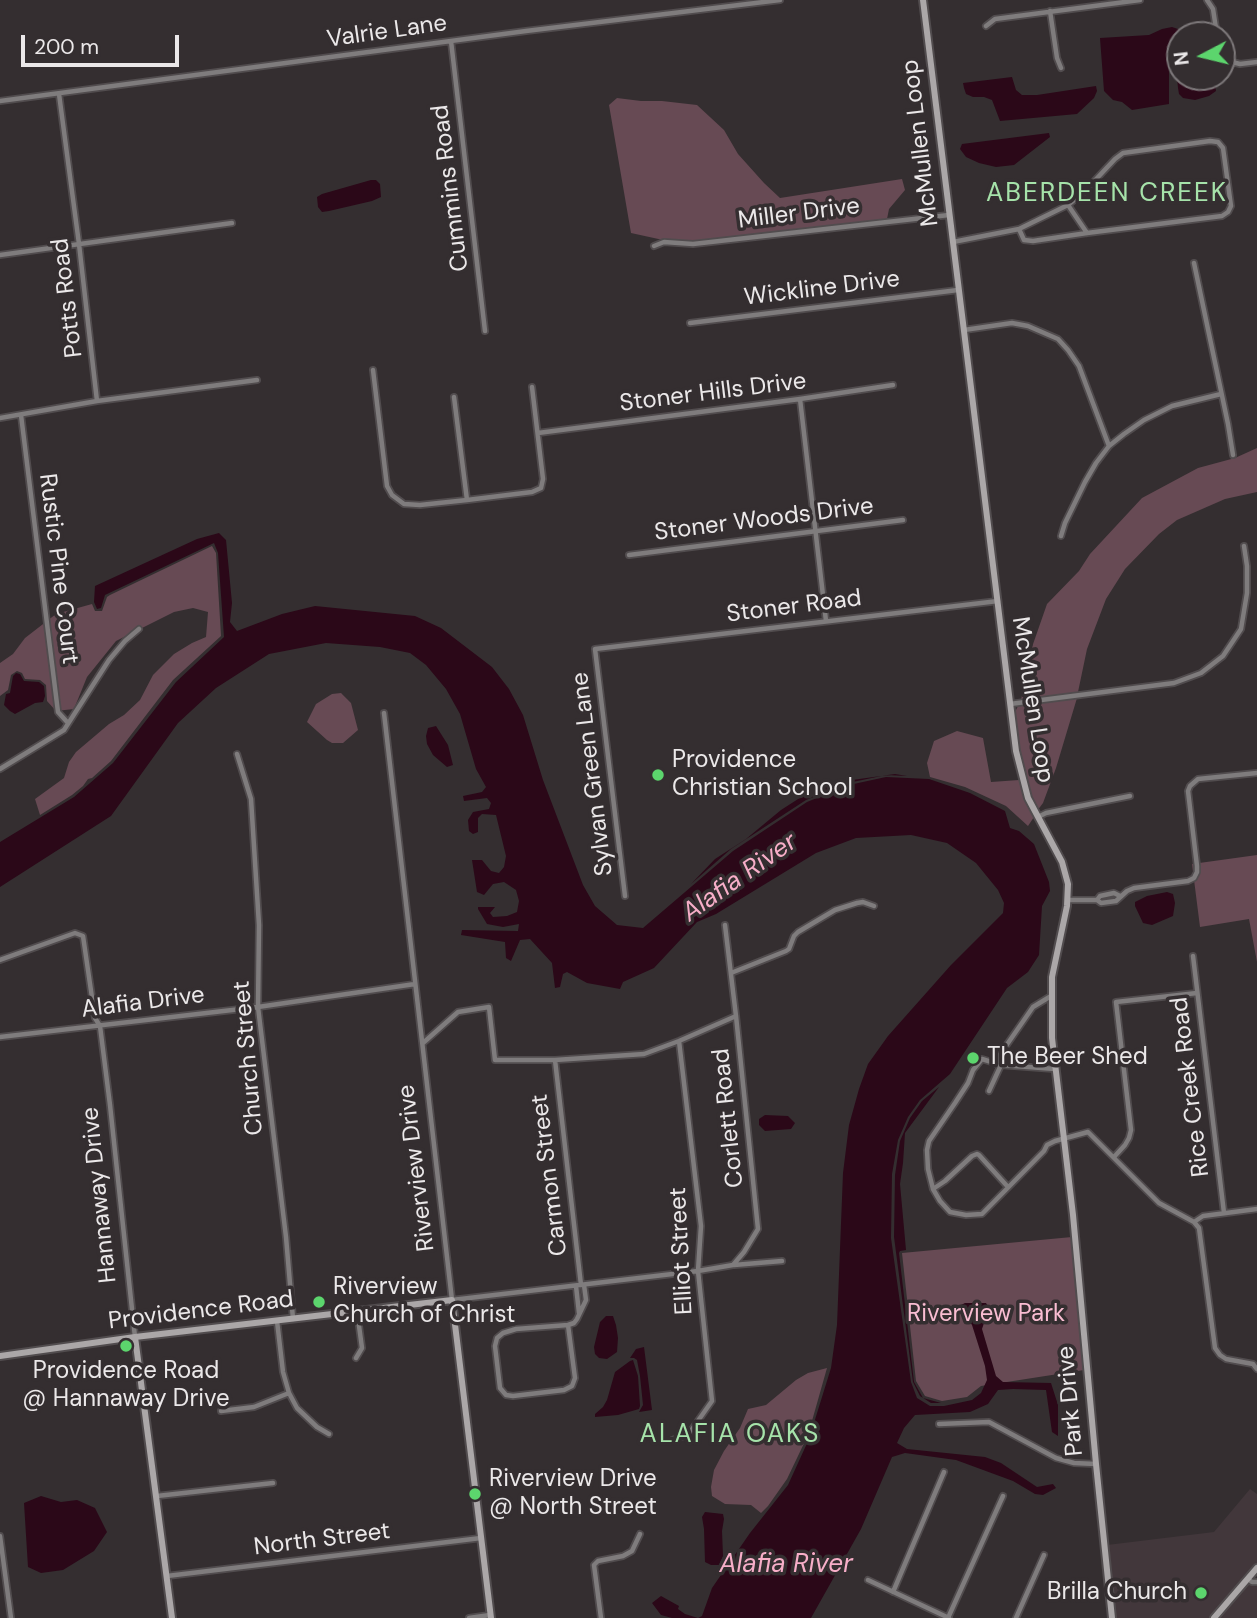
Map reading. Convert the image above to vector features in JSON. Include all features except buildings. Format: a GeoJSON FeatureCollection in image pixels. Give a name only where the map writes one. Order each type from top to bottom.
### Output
{"type":"FeatureCollection","features":[{"type":"Feature","properties":{"kind":"street","name":"Valrie Lane"},"geometry":{"type":"LineString","coordinates":[[0,102],[780,0]]}},
{"type":"Feature","properties":{"kind":"street","name":"McMullen Loop"},"geometry":{"type":"LineString","coordinates":[[923,0],[1010,705],[1021,775],[1037,818],[1064,867],[1068,884],[1068,900],[1052,977],[1051,996],[1055,1069],[1065,1139]]}},
{"type":"Feature","properties":{"kind":"street"},"geometry":{"type":"LineString","coordinates":[[986,26],[995,19],[1140,0]]}},
{"type":"Feature","properties":{"kind":"street"},"geometry":{"type":"LineString","coordinates":[[1207,0],[1213,9],[1215,21]]}},
{"type":"Feature","properties":{"kind":"street"},"geometry":{"type":"LineString","coordinates":[[1050,11],[1061,68]]}},
{"type":"Feature","properties":{"kind":"street","name":"Cummins Road"},"geometry":{"type":"LineString","coordinates":[[451,41],[485,331]]}},
{"type":"Feature","properties":{"kind":"street"},"geometry":{"type":"LineString","coordinates":[[1236,63],[1257,62]]}},
{"type":"Feature","properties":{"kind":"street","name":"Potts Road"},"geometry":{"type":"LineString","coordinates":[[59,94],[97,401]]}},
{"type":"Feature","properties":{"kind":"street"},"geometry":{"type":"LineString","coordinates":[[952,243],[1019,229],[1068,205],[1123,153],[1210,141],[1218,142],[1223,148],[1231,205],[1228,212],[1222,216],[1033,242],[1024,240],[1019,229]]}},
{"type":"Feature","properties":{"kind":"street"},"geometry":{"type":"LineString","coordinates":[[1068,205],[1087,233]]}},
{"type":"Feature","properties":{"kind":"street","name":"Miller Drive"},"geometry":{"type":"LineString","coordinates":[[653,246],[664,242],[693,244],[949,215]]}},
{"type":"Feature","properties":{"kind":"street"},"geometry":{"type":"LineString","coordinates":[[0,255],[232,223]]}},
{"type":"Feature","properties":{"kind":"street"},"geometry":{"type":"LineString","coordinates":[[1194,263],[1233,455]]}},
{"type":"Feature","properties":{"kind":"street","name":"Wickline Drive"},"geometry":{"type":"LineString","coordinates":[[690,323],[958,290]]}},
{"type":"Feature","properties":{"kind":"street"},"geometry":{"type":"LineString","coordinates":[[964,330],[1012,323],[1035,328],[1058,339],[1079,366],[1110,446]]}},
{"type":"Feature","properties":{"kind":"street"},"geometry":{"type":"LineString","coordinates":[[373,370],[387,486],[392,495],[404,504],[467,500],[532,492],[541,488],[543,479],[532,387]]}},
{"type":"Feature","properties":{"kind":"street"},"geometry":{"type":"LineString","coordinates":[[0,418],[97,401],[257,380]]}},
{"type":"Feature","properties":{"kind":"street","name":"Stoner Hills Drive"},"geometry":{"type":"LineString","coordinates":[[538,432],[800,400],[893,385]]}},
{"type":"Feature","properties":{"kind":"street"},"geometry":{"type":"LineString","coordinates":[[1061,536],[1085,482],[1110,446],[1144,420],[1172,406],[1220,394]]}},
{"type":"Feature","properties":{"kind":"street"},"geometry":{"type":"LineString","coordinates":[[454,397],[467,500]]}},
{"type":"Feature","properties":{"kind":"street"},"geometry":{"type":"LineString","coordinates":[[800,400],[826,621]]}},
{"type":"Feature","properties":{"kind":"street","name":"Rustic Pine Court"},"geometry":{"type":"LineString","coordinates":[[21,415],[58,712],[68,723]]}},
{"type":"Feature","properties":{"kind":"street","name":"Stoner Woods Drive"},"geometry":{"type":"LineString","coordinates":[[629,555],[903,520]]}},
{"type":"Feature","properties":{"kind":"street"},"geometry":{"type":"LineString","coordinates":[[1010,705],[1174,682],[1201,673],[1223,656],[1241,629],[1247,593],[1244,546]]}},
{"type":"Feature","properties":{"kind":"street","name":"Stoner Road"},"geometry":{"type":"LineString","coordinates":[[595,649],[998,601]]}},
{"type":"Feature","properties":{"kind":"street"},"geometry":{"type":"LineString","coordinates":[[0,769],[64,730],[109,660],[139,629]]}},
{"type":"Feature","properties":{"kind":"street","name":"Sylvan Green Lane"},"geometry":{"type":"LineString","coordinates":[[595,649],[625,895]]}},
{"type":"Feature","properties":{"kind":"street","name":"Riverview Drive"},"geometry":{"type":"LineString","coordinates":[[384,713],[491,1617]]}},
{"type":"Feature","properties":{"kind":"street","name":"Church Street"},"geometry":{"type":"LineString","coordinates":[[237,754],[251,799],[259,925],[258,1007],[286,1237],[293,1319]]}},
{"type":"Feature","properties":{"kind":"street"},"geometry":{"type":"LineString","coordinates":[[1068,900],[1097,900],[1101,903],[1116,901],[1134,888],[1194,878],[1197,866],[1189,786],[1198,779],[1257,773]]}},
{"type":"Feature","properties":{"kind":"street"},"geometry":{"type":"LineString","coordinates":[[1037,818],[1046,813],[1130,796]]}},
{"type":"Feature","properties":{"kind":"street"},"geometry":{"type":"LineString","coordinates":[[1097,900],[1100,896],[1114,893],[1120,896]]}},
{"type":"Feature","properties":{"kind":"street"},"geometry":{"type":"LineString","coordinates":[[1107,895],[1108,902]]}},
{"type":"Feature","properties":{"kind":"street"},"geometry":{"type":"LineString","coordinates":[[731,973],[786,951],[794,936],[835,910],[863,902],[874,906]]}},
{"type":"Feature","properties":{"kind":"street","name":"Corlett Road"},"geometry":{"type":"LineString","coordinates":[[725,925],[758,1228],[733,1265]]}},
{"type":"Feature","properties":{"kind":"street","name":"Hannaway Drive"},"geometry":{"type":"LineString","coordinates":[[0,960],[75,933],[83,936],[95,1018],[100,1026],[135,1337],[172,1618]]}},
{"type":"Feature","properties":{"kind":"street","name":"Rice Creek Road"},"geometry":{"type":"LineString","coordinates":[[1193,956],[1224,1213]]}},
{"type":"Feature","properties":{"kind":"street","name":"Alafia Drive"},"geometry":{"type":"LineString","coordinates":[[0,1037],[258,1007],[415,984]]}},
{"type":"Feature","properties":{"kind":"street"},"geometry":{"type":"LineString","coordinates":[[1114,1157],[1125,1145],[1131,1130],[1116,1002],[1197,993]]}},
{"type":"Feature","properties":{"kind":"street"},"geometry":{"type":"LineString","coordinates":[[989,1091],[999,1065],[999,1056],[1033,1007],[1051,996]]}},
{"type":"Feature","properties":{"kind":"street"},"geometry":{"type":"LineString","coordinates":[[422,1044],[458,1012],[489,1007],[495,1060],[555,1060],[644,1054],[736,1016]]}},
{"type":"Feature","properties":{"kind":"street","name":"Elliot Street"},"geometry":{"type":"LineString","coordinates":[[672,1440],[688,1435],[712,1401],[698,1271],[701,1226],[679,1041]]}},
{"type":"Feature","properties":{"kind":"street"},"geometry":{"type":"LineString","coordinates":[[1055,1069],[999,1065],[982,1059],[929,1141],[928,1169],[933,1189],[950,1212],[982,1214],[1047,1145],[1088,1132],[1159,1203],[1194,1222],[1199,1228],[1215,1348],[1226,1359],[1256,1364]]}},
{"type":"Feature","properties":{"kind":"street","name":"Carmon Street"},"geometry":{"type":"LineString","coordinates":[[555,1060],[580,1285],[580,1314],[568,1325]]}},
{"type":"Feature","properties":{"kind":"street","name":"Park Drive"},"geometry":{"type":"LineString","coordinates":[[1065,1139],[1112,1618]]}},
{"type":"Feature","properties":{"kind":"street"},"geometry":{"type":"LineString","coordinates":[[933,1189],[977,1154],[1008,1187]]}},
{"type":"Feature","properties":{"kind":"street"},"geometry":{"type":"LineString","coordinates":[[1194,1222],[1203,1216],[1257,1209]]}},
{"type":"Feature","properties":{"kind":"street"},"geometry":{"type":"LineString","coordinates":[[698,1271],[733,1265],[782,1262]]}},
{"type":"Feature","properties":{"kind":"street","name":"Providence Road"},"geometry":{"type":"LineString","coordinates":[[0,1356],[135,1337],[698,1271]]}},
{"type":"Feature","properties":{"kind":"street"},"geometry":{"type":"LineString","coordinates":[[356,1358],[362,1348],[358,1311]]}},
{"type":"Feature","properties":{"kind":"street"},"geometry":{"type":"LineString","coordinates":[[277,1321],[283,1372],[289,1392],[297,1408],[317,1427],[330,1434]]}},
{"type":"Feature","properties":{"kind":"street"},"geometry":{"type":"LineString","coordinates":[[568,1325],[575,1378],[572,1387],[554,1392],[506,1395],[500,1388],[495,1346],[497,1338],[516,1329],[568,1325]]}},
{"type":"Feature","properties":{"kind":"street"},"geometry":{"type":"LineString","coordinates":[[221,1411],[254,1407],[289,1392]]}},
{"type":"Feature","properties":{"kind":"street"},"geometry":{"type":"LineString","coordinates":[[939,1424],[989,1422],[1056,1458],[1074,1463],[1096,1464]]}},
{"type":"Feature","properties":{"kind":"street"},"geometry":{"type":"LineString","coordinates":[[893,1592],[944,1472]]}},
{"type":"Feature","properties":{"kind":"street"},"geometry":{"type":"LineString","coordinates":[[157,1496],[273,1483]]}},
{"type":"Feature","properties":{"kind":"street"},"geometry":{"type":"LineString","coordinates":[[868,1580],[949,1618],[1003,1496]]}},
{"type":"Feature","properties":{"kind":"street"},"geometry":{"type":"LineString","coordinates":[[601,1618],[594,1565],[598,1560],[624,1556],[632,1551],[640,1534]]}},
{"type":"Feature","properties":{"kind":"street"},"geometry":{"type":"LineString","coordinates":[[0,1536],[2,1575],[11,1618]]}},
{"type":"Feature","properties":{"kind":"street","name":"North Street"},"geometry":{"type":"LineString","coordinates":[[167,1576],[481,1538]]}},
{"type":"Feature","properties":{"kind":"street"},"geometry":{"type":"LineString","coordinates":[[1016,1618],[1044,1555]]}},
{"type":"Feature","properties":{"kind":"street"},"geometry":{"type":"LineString","coordinates":[[1214,1618],[1257,1568]]}},
{"type":"Feature","properties":{"kind":"street"},"geometry":{"type":"LineString","coordinates":[[1248,1579],[1257,1582]]}},
{"type":"Feature","properties":{"kind":"street"},"geometry":{"type":"LineString","coordinates":[[469,1618],[491,1617]]}},
{"type":"Feature","properties":{"kind":"shaded area"},"geometry":{"type":"Polygon","coordinates":[[[1250,1489],[1257,1494],[1257,1564],[1211,1618],[1115,1618],[1107,1545],[1214,1532],[1250,1489]]]}},
{"type":"Feature","properties":{"kind":"shaded area"},"geometry":{"type":"Polygon","coordinates":[[[1248,1583],[1257,1585],[1257,1618],[1218,1618],[1248,1583]]]}},
{"type":"Feature","properties":{"kind":"green space"},"geometry":{"type":"Polygon","coordinates":[[[617,98],[697,105],[724,130],[738,154],[780,198],[902,179],[905,190],[889,209],[887,219],[693,241],[663,240],[631,233],[609,105],[617,98]]]}},
{"type":"Feature","properties":{"kind":"green space"},"geometry":{"type":"Polygon","coordinates":[[[1257,448],[1257,492],[1225,499],[1177,520],[1159,534],[1125,569],[1106,599],[1087,649],[1078,692],[1021,700],[1032,647],[1047,604],[1142,498],[1198,468],[1235,458],[1257,448]]]}},
{"type":"Feature","properties":{"kind":"green space"},"geometry":{"type":"Polygon","coordinates":[[[212,546],[216,553],[221,636],[173,680],[111,761],[72,795],[40,815],[35,799],[64,778],[69,762],[76,752],[140,700],[153,675],[174,654],[206,637],[208,612],[193,608],[174,612],[116,641],[87,677],[74,709],[56,711],[47,701],[46,685],[40,680],[25,679],[22,673],[17,671],[11,675],[8,690],[0,696],[0,663],[13,654],[25,638],[56,614],[92,604],[95,611],[102,611],[110,595],[212,546]]]}},
{"type":"Feature","properties":{"kind":"green space"},"geometry":{"type":"Polygon","coordinates":[[[341,693],[351,703],[358,730],[343,743],[332,743],[307,722],[316,704],[332,694],[341,693]]]}},
{"type":"Feature","properties":{"kind":"green space"},"geometry":{"type":"Polygon","coordinates":[[[1077,698],[1056,768],[1043,803],[1037,811],[1024,774],[1014,714],[1018,706],[1077,698]]]}},
{"type":"Feature","properties":{"kind":"green space"},"geometry":{"type":"Polygon","coordinates":[[[957,731],[983,738],[991,782],[1019,780],[1034,817],[1028,826],[1006,806],[965,787],[930,777],[927,763],[934,741],[957,731]]]}},
{"type":"Feature","properties":{"kind":"green space"},"geometry":{"type":"Polygon","coordinates":[[[1257,855],[1257,962],[1249,919],[1200,927],[1192,864],[1257,855]]]}},
{"type":"Feature","properties":{"kind":"green space","name":"Riverview Park"},"geometry":{"type":"Polygon","coordinates":[[[1072,1237],[1084,1370],[981,1386],[967,1397],[942,1401],[925,1396],[916,1381],[902,1253],[1072,1237]]]}},
{"type":"Feature","properties":{"kind":"green space"},"geometry":{"type":"Polygon","coordinates":[[[827,1368],[808,1435],[787,1479],[768,1506],[761,1513],[751,1505],[725,1504],[712,1496],[714,1470],[740,1428],[748,1409],[766,1405],[796,1380],[808,1373],[827,1368]]]}},
{"type":"Feature","properties":{"kind":"water"},"geometry":{"type":"Polygon","coordinates":[[[1166,28],[1166,91],[1169,91],[1169,104],[1132,110],[1122,102],[1113,100],[1104,91],[1100,38],[1149,35],[1166,28]]]}},
{"type":"Feature","properties":{"kind":"water"},"geometry":{"type":"Polygon","coordinates":[[[1012,77],[1016,90],[1022,95],[1096,86],[1097,91],[1094,98],[1077,114],[1000,121],[992,100],[966,94],[963,83],[1012,77]]]}},
{"type":"Feature","properties":{"kind":"water"},"geometry":{"type":"Polygon","coordinates":[[[1178,91],[1216,91],[1195,100],[1183,98],[1178,91]]]}},
{"type":"Feature","properties":{"kind":"water"},"geometry":{"type":"Polygon","coordinates":[[[1049,133],[1050,137],[1014,165],[996,167],[979,163],[966,157],[960,149],[962,144],[1049,133]]]}},
{"type":"Feature","properties":{"kind":"water"},"geometry":{"type":"Polygon","coordinates":[[[371,180],[380,184],[381,197],[329,211],[322,212],[318,207],[317,197],[322,194],[371,180]]]}},
{"type":"Feature","properties":{"kind":"water","name":"Alafia River"},"geometry":{"type":"Polygon","coordinates":[[[219,533],[226,540],[232,603],[230,622],[237,631],[282,614],[315,606],[415,616],[441,628],[492,667],[509,689],[523,715],[543,780],[583,885],[595,906],[617,925],[643,928],[733,851],[807,802],[849,785],[886,777],[929,779],[970,793],[1005,811],[1010,828],[1019,831],[1034,844],[1050,891],[1042,906],[1039,955],[1028,972],[1007,988],[950,1074],[920,1100],[908,1117],[898,1140],[892,1174],[891,1238],[911,1382],[917,1398],[930,1406],[944,1406],[972,1400],[981,1393],[987,1380],[985,1366],[972,1325],[959,1306],[965,1303],[986,1303],[989,1308],[982,1329],[996,1376],[1003,1382],[1051,1383],[1058,1405],[1058,1436],[1052,1432],[1046,1390],[1013,1389],[998,1390],[988,1404],[970,1412],[915,1415],[904,1428],[897,1443],[907,1449],[985,1457],[1001,1463],[1037,1487],[1053,1484],[1056,1488],[1043,1495],[1035,1494],[1013,1481],[956,1460],[905,1453],[892,1457],[861,1529],[811,1618],[698,1618],[702,1616],[712,1588],[788,1485],[809,1439],[831,1368],[837,1325],[843,1173],[849,1125],[868,1064],[888,1036],[951,965],[1003,913],[1004,903],[998,890],[976,863],[947,843],[911,835],[856,838],[816,853],[716,914],[697,922],[654,968],[623,982],[620,989],[587,983],[567,972],[563,974],[560,987],[555,988],[552,963],[530,939],[520,940],[511,961],[506,958],[505,942],[461,935],[462,930],[518,931],[519,924],[503,927],[487,924],[478,907],[495,907],[490,913],[493,917],[507,916],[517,912],[519,901],[516,890],[504,882],[493,884],[484,895],[477,892],[472,860],[482,860],[491,871],[499,873],[504,867],[506,856],[496,815],[482,814],[478,818],[478,832],[473,834],[469,831],[468,820],[473,812],[489,809],[491,803],[487,798],[464,801],[463,796],[482,792],[486,787],[476,769],[460,714],[446,689],[426,665],[410,653],[380,647],[326,643],[269,654],[216,688],[178,723],[111,816],[0,887],[0,842],[74,797],[113,763],[176,682],[224,637],[218,553],[214,543],[105,595],[101,608],[97,609],[94,602],[95,586],[197,539],[219,533]]]}},
{"type":"Feature","properties":{"kind":"water"},"geometry":{"type":"Polygon","coordinates":[[[16,673],[20,674],[24,681],[39,682],[44,686],[45,696],[43,702],[35,703],[15,714],[4,705],[16,673]]]}},
{"type":"Feature","properties":{"kind":"water"},"geometry":{"type":"Polygon","coordinates":[[[436,726],[448,745],[453,765],[447,767],[433,755],[427,744],[428,728],[436,726]]]}},
{"type":"Feature","properties":{"kind":"water"},"geometry":{"type":"Polygon","coordinates":[[[882,776],[848,783],[806,800],[731,849],[691,884],[715,859],[809,792],[845,781],[882,776]]]}},
{"type":"Feature","properties":{"kind":"water"},"geometry":{"type":"Polygon","coordinates":[[[1167,892],[1173,894],[1173,916],[1152,925],[1143,923],[1135,902],[1147,896],[1167,892]]]}},
{"type":"Feature","properties":{"kind":"water"},"geometry":{"type":"Polygon","coordinates":[[[939,1087],[905,1133],[900,1184],[906,1250],[899,1253],[914,1382],[923,1398],[913,1382],[894,1237],[895,1175],[900,1141],[910,1118],[922,1101],[939,1087]]]}},
{"type":"Feature","properties":{"kind":"water"},"geometry":{"type":"Polygon","coordinates":[[[765,1115],[788,1116],[795,1123],[791,1129],[765,1131],[759,1125],[759,1119],[765,1115]]]}},
{"type":"Feature","properties":{"kind":"water"},"geometry":{"type":"Polygon","coordinates":[[[606,1316],[613,1316],[618,1338],[617,1352],[607,1359],[599,1358],[594,1347],[600,1322],[606,1316]]]}},
{"type":"Feature","properties":{"kind":"water"},"geometry":{"type":"Polygon","coordinates":[[[644,1347],[652,1410],[639,1412],[643,1405],[640,1376],[637,1360],[630,1358],[636,1349],[644,1347]]]}},
{"type":"Feature","properties":{"kind":"water"},"geometry":{"type":"Polygon","coordinates":[[[633,1360],[638,1376],[639,1409],[618,1415],[595,1417],[607,1400],[615,1372],[633,1360]]]}},
{"type":"Feature","properties":{"kind":"water"},"geometry":{"type":"Polygon","coordinates":[[[41,1496],[61,1502],[77,1500],[95,1508],[107,1532],[94,1551],[63,1570],[41,1573],[28,1567],[24,1503],[41,1496]]]}},
{"type":"Feature","properties":{"kind":"water"},"geometry":{"type":"Polygon","coordinates":[[[705,1512],[723,1514],[723,1556],[719,1565],[705,1562],[702,1517],[705,1512]]]}},
{"type":"Feature","properties":{"kind":"water"},"geometry":{"type":"Polygon","coordinates":[[[661,1596],[679,1606],[678,1609],[685,1614],[698,1618],[672,1618],[661,1615],[652,1603],[661,1596]]]}},
{"type":"Feature","properties":{"kind":"place","name":"Providence Christian School"},"geometry":{"type":"Point","coordinates":[658,775]}},
{"type":"Feature","properties":{"kind":"place","name":"The Beer Shed"},"geometry":{"type":"Point","coordinates":[973,1058]}},
{"type":"Feature","properties":{"kind":"place","name":"Riverview Church of Christ"},"geometry":{"type":"Point","coordinates":[319,1302]}},
{"type":"Feature","properties":{"kind":"place","name":"Providence Road @ Hannaway Drive"},"geometry":{"type":"Point","coordinates":[126,1346]}},
{"type":"Feature","properties":{"kind":"place","name":"Riverview Drive @ North Street"},"geometry":{"type":"Point","coordinates":[475,1494]}},
{"type":"Feature","properties":{"kind":"place","name":"Brilla Church"},"geometry":{"type":"Point","coordinates":[1201,1593]}},
{"type":"Feature","properties":{"kind":"district","name":"ABERDEEN CREEK"},"geometry":{"type":"Point","coordinates":[1107,194]}},
{"type":"Feature","properties":{"kind":"district","name":"ALAFIA OAKS"},"geometry":{"type":"Point","coordinates":[730,1435]}}]}
